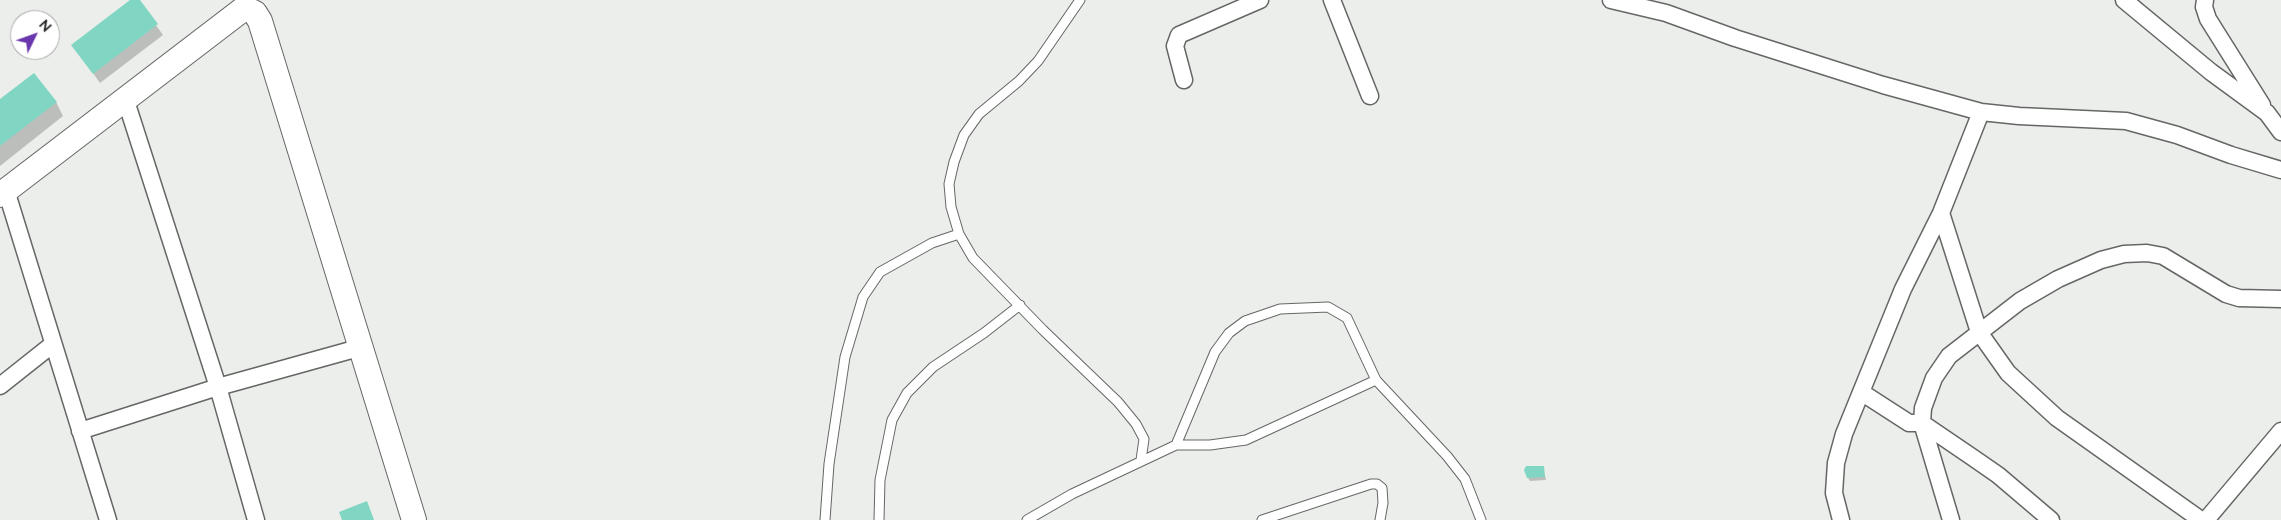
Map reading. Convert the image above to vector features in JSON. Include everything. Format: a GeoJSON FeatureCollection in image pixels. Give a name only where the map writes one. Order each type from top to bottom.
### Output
{"type":"FeatureCollection","features":[{"type":"Feature","properties":{"kind":"street"},"geometry":{"type":"LineString","coordinates":[[1184,80],[1175,46],[1179,35],[1260,0]]}},
{"type":"Feature","properties":{"kind":"street"},"geometry":{"type":"LineString","coordinates":[[1332,0],[1370,96]]}},
{"type":"Feature","properties":{"kind":"street"},"geometry":{"type":"LineString","coordinates":[[1611,0],[1666,14],[1883,85],[1980,112],[2019,116],[2126,121],[2177,135],[2231,155],[2281,170]]}},
{"type":"Feature","properties":{"kind":"street"},"geometry":{"type":"LineString","coordinates":[[2124,0],[2211,72],[2267,113]]}},
{"type":"Feature","properties":{"kind":"street"},"geometry":{"type":"LineString","coordinates":[[2205,0],[2204,7],[2208,19],[2281,132]]}},
{"type":"Feature","properties":{"kind":"street"},"geometry":{"type":"LineString","coordinates":[[108,520],[3,192],[242,10],[249,10],[255,13],[260,22],[414,520]]}},
{"type":"Feature","properties":{"kind":"street"},"geometry":{"type":"LineString","coordinates":[[125,98],[218,387],[256,520]]}},
{"type":"Feature","properties":{"kind":"street"},"geometry":{"type":"LineString","coordinates":[[1841,520],[1834,493],[1836,464],[1844,434],[1903,288],[1941,213],[1980,112]]}},
{"type":"Feature","properties":{"kind":"street"},"geometry":{"type":"LineString","coordinates":[[1941,213],[1979,332],[2008,373],[2057,418],[2202,520]]}},
{"type":"Feature","properties":{"kind":"street"},"geometry":{"type":"LineString","coordinates":[[1951,520],[1922,423],[1924,408],[1934,378],[1949,356],[2020,301],[2058,279],[2100,260],[2124,254],[2146,253],[2163,256],[2233,296],[2281,299]]}},
{"type":"Feature","properties":{"kind":"street"},"geometry":{"type":"LineString","coordinates":[[0,386],[53,344]]}},
{"type":"Feature","properties":{"kind":"street"},"geometry":{"type":"LineString","coordinates":[[80,431],[218,387],[362,347]]}},
{"type":"Feature","properties":{"kind":"street"},"geometry":{"type":"LineString","coordinates":[[1861,392],[1909,423],[1922,423],[1998,475],[2051,520]]}},
{"type":"Feature","properties":{"kind":"street"},"geometry":{"type":"LineString","coordinates":[[2206,520],[2281,431]]}},
{"type":"Feature","properties":{"kind":"lane"},"geometry":{"type":"LineString","coordinates":[[1080,0],[1038,61],[1019,81],[979,114],[964,135],[954,162],[949,184],[951,207],[959,234],[973,258],[1118,402],[1136,424],[1144,439],[1141,460]]}},
{"type":"Feature","properties":{"kind":"lane"},"geometry":{"type":"LineString","coordinates":[[825,520],[829,464],[845,357],[863,298],[880,272],[932,243],[959,234]]}},
{"type":"Feature","properties":{"kind":"lane"},"geometry":{"type":"LineString","coordinates":[[878,520],[880,480],[890,427],[907,393],[933,367],[984,333],[1020,305]]}},
{"type":"Feature","properties":{"kind":"lane"},"geometry":{"type":"LineString","coordinates":[[1176,444],[1215,352],[1229,333],[1245,321],[1280,309],[1328,307],[1339,311],[1347,318],[1376,380],[1447,456],[1465,479],[1481,520]]}},
{"type":"Feature","properties":{"kind":"lane"},"geometry":{"type":"LineString","coordinates":[[1027,520],[1047,507],[1176,444],[1210,445],[1246,440],[1376,380]]}},
{"type":"Feature","properties":{"kind":"lane"},"geometry":{"type":"LineString","coordinates":[[1262,520],[1371,484],[1377,484],[1382,488],[1383,503],[1380,520]]}},
{"type":"Feature","properties":{"kind":"building"},"geometry":{"type":"Polygon","coordinates":[[[130,0],[140,0],[158,24],[93,74],[71,45],[130,0]]]}},
{"type":"Feature","properties":{"kind":"building"},"geometry":{"type":"Polygon","coordinates":[[[34,73],[57,102],[0,146],[0,99],[34,73]]]}},
{"type":"Feature","properties":{"kind":"building"},"geometry":{"type":"Polygon","coordinates":[[[1526,466],[1544,466],[1545,477],[1527,478],[1524,470],[1526,466]]]}},
{"type":"Feature","properties":{"kind":"building"},"geometry":{"type":"Polygon","coordinates":[[[367,501],[374,520],[342,520],[339,512],[367,501]]]}}]}
